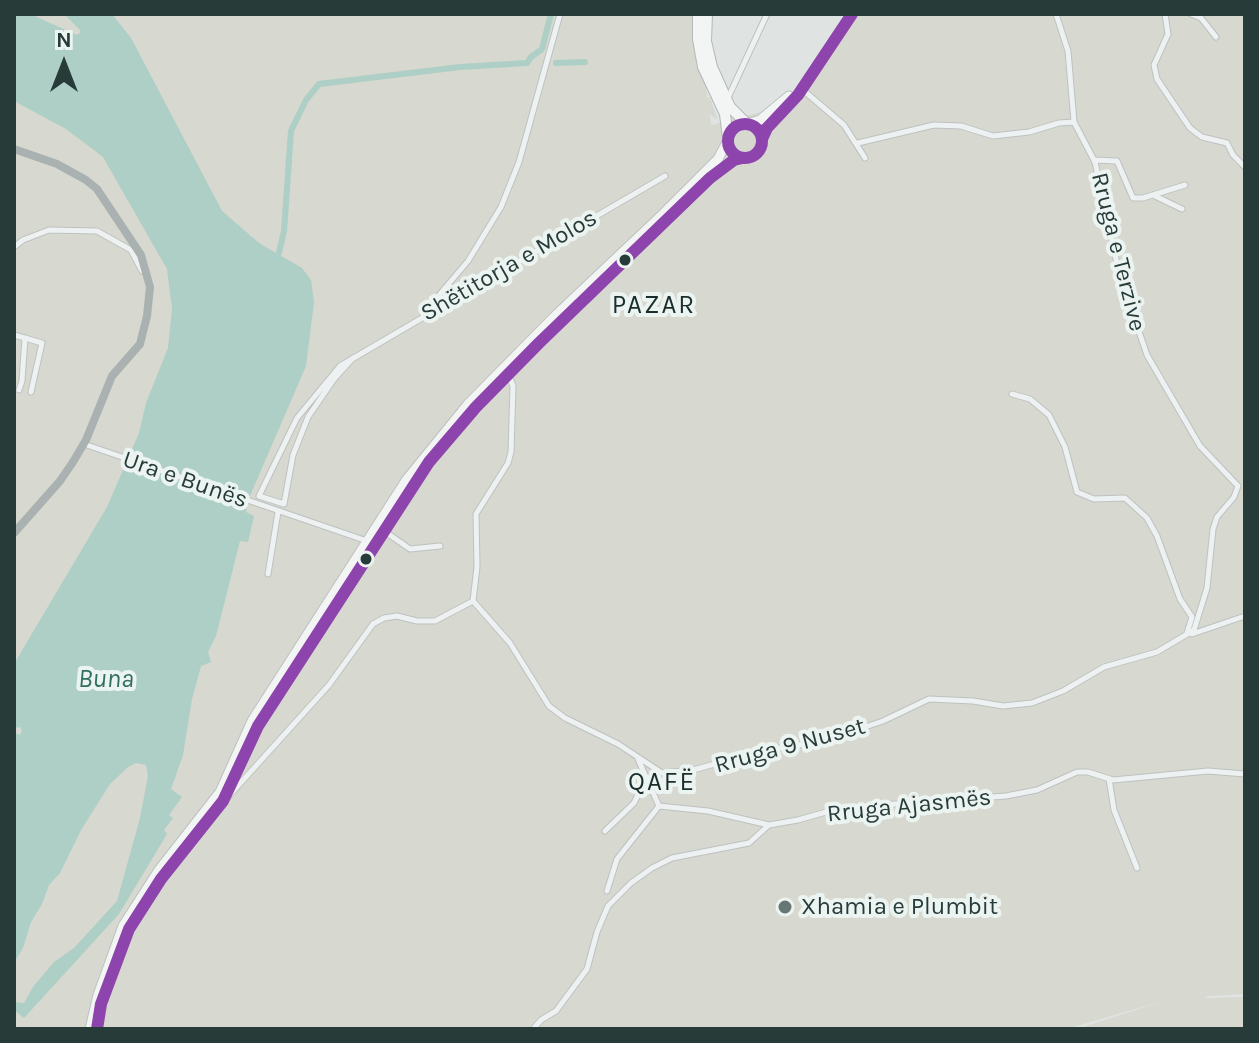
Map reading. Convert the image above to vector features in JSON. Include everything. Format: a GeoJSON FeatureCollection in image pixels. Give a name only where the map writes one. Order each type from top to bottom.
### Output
{"type":"FeatureCollection","features":[{"type":"Feature","properties":{"kind":"highway"},"geometry":{"type":"LineString","coordinates":[[698,14],[703,67],[724,103],[747,124]]}},
{"type":"Feature","properties":{"kind":"highway"},"geometry":{"type":"LineString","coordinates":[[707,14],[706,41],[724,103],[728,140]]}},
{"type":"Feature","properties":{"kind":"main road"},"geometry":{"type":"LineString","coordinates":[[90,1029],[98,995],[123,926],[159,870],[220,792],[243,737],[407,479],[468,404],[718,159],[735,127],[760,120],[787,98],[844,14]]}},
{"type":"Feature","properties":{"kind":"main road"},"geometry":{"type":"LineString","coordinates":[[97,1029],[101,1004],[129,929],[161,879],[223,801],[254,733],[429,462],[508,375],[710,178],[734,160],[754,155],[761,146],[767,128],[802,89],[852,14]]}},
{"type":"Feature","properties":{"kind":"main road"},"geometry":{"type":"LineString","coordinates":[[747,124],[760,132],[762,139]]}},
{"type":"Feature","properties":{"kind":"main road"},"geometry":{"type":"LineString","coordinates":[[728,140],[735,155],[742,158]]}},
{"type":"Feature","properties":{"kind":"main road"},"geometry":{"type":"LineString","coordinates":[[14,149],[57,164],[97,189],[141,255],[150,283],[142,340],[112,376],[84,444],[60,481],[14,533]]}},
{"type":"Feature","properties":{"kind":"street"},"geometry":{"type":"LineString","coordinates":[[420,318],[468,261],[501,207],[519,162],[560,14]]}},
{"type":"Feature","properties":{"kind":"street"},"geometry":{"type":"LineString","coordinates":[[724,103],[767,14]]}},
{"type":"Feature","properties":{"kind":"street"},"geometry":{"type":"LineString","coordinates":[[858,143],[934,125],[961,126],[993,136],[1074,122],[1068,51],[1056,14]]}},
{"type":"Feature","properties":{"kind":"street"},"geometry":{"type":"LineString","coordinates":[[1165,14],[1168,34],[1154,65],[1155,74],[1186,123],[1202,137],[1227,143],[1245,167]]}},
{"type":"Feature","properties":{"kind":"street"},"geometry":{"type":"LineString","coordinates":[[1191,14],[1204,20],[1216,37]]}},
{"type":"Feature","properties":{"kind":"street"},"geometry":{"type":"LineString","coordinates":[[802,89],[844,125],[865,158]]}},
{"type":"Feature","properties":{"kind":"street","name":"Rruga e Terzive"},"geometry":{"type":"LineString","coordinates":[[1074,122],[1094,160],[1119,273],[1147,355],[1200,446],[1238,486],[1234,497],[1217,517],[1202,609],[1194,630],[1187,634]]}},
{"type":"Feature","properties":{"kind":"street","name":"Rruga e Terzive"},"geometry":{"type":"LineString","coordinates":[[1094,160],[1117,161],[1133,198],[1185,185]]}},
{"type":"Feature","properties":{"kind":"street","name":"Shëtitorja e Molos"},"geometry":{"type":"LineString","coordinates":[[353,358],[308,417],[293,455],[284,504],[259,496],[297,418],[335,370],[353,358],[420,318],[665,176]]}},
{"type":"Feature","properties":{"kind":"street","name":"Rruga e Terzive"},"geometry":{"type":"LineString","coordinates":[[1153,195],[1182,209]]}},
{"type":"Feature","properties":{"kind":"street"},"geometry":{"type":"LineString","coordinates":[[14,247],[49,230],[97,231],[131,250],[150,283]]}},
{"type":"Feature","properties":{"kind":"street"},"geometry":{"type":"LineString","coordinates":[[14,335],[42,343],[31,392]]}},
{"type":"Feature","properties":{"kind":"street"},"geometry":{"type":"LineString","coordinates":[[19,390],[25,338]]}},
{"type":"Feature","properties":{"kind":"street"},"geometry":{"type":"LineString","coordinates":[[508,375],[513,386],[511,452],[503,472],[476,514],[477,567],[473,601],[510,643],[549,706],[565,718],[605,736],[662,773],[644,784],[634,803],[605,831]]}},
{"type":"Feature","properties":{"kind":"street"},"geometry":{"type":"LineString","coordinates":[[1012,394],[1030,399],[1049,415],[1065,447],[1077,492],[1094,499],[1125,498],[1147,518],[1157,536],[1180,599],[1192,617],[1187,634]]}},
{"type":"Feature","properties":{"kind":"street","name":"Ura e Bunës"},"geometry":{"type":"LineString","coordinates":[[84,444],[367,541]]}},
{"type":"Feature","properties":{"kind":"street"},"geometry":{"type":"LineString","coordinates":[[268,574],[278,512]]}},
{"type":"Feature","properties":{"kind":"street"},"geometry":{"type":"LineString","coordinates":[[384,531],[410,549],[440,546]]}},
{"type":"Feature","properties":{"kind":"street"},"geometry":{"type":"LineString","coordinates":[[223,801],[329,685],[373,624],[397,616],[435,621],[473,601]]}},
{"type":"Feature","properties":{"kind":"street","name":"Rruga 9 Nuset"},"geometry":{"type":"LineString","coordinates":[[662,773],[704,768],[762,751],[824,741],[883,721],[929,699],[1003,706],[1032,703],[1063,691],[1104,667],[1157,652],[1187,634],[1199,633],[1245,616]]}},
{"type":"Feature","properties":{"kind":"street"},"geometry":{"type":"LineString","coordinates":[[607,891],[617,859],[659,806],[638,757]]}},
{"type":"Feature","properties":{"kind":"street","name":"Rruga Ajasmës"},"geometry":{"type":"LineString","coordinates":[[659,806],[718,813],[769,825],[840,808],[1006,796],[1037,790],[1077,772],[1109,779],[1208,771],[1245,774],[1245,763]]}},
{"type":"Feature","properties":{"kind":"street"},"geometry":{"type":"LineString","coordinates":[[1109,779],[1114,810],[1137,868]]}},
{"type":"Feature","properties":{"kind":"street"},"geometry":{"type":"LineString","coordinates":[[533,1029],[556,1011],[587,969],[602,918],[617,896],[639,877],[666,861],[693,852],[745,845],[769,825]]}},
{"type":"Feature","properties":{"kind":"shaded area"},"geometry":{"type":"Polygon","coordinates":[[[14,14],[701,14],[707,98],[710,97],[717,118],[710,114],[711,125],[792,104],[852,14],[1245,14],[1245,994],[1205,998],[1245,997],[1245,1029],[1077,1029],[1166,1000],[1067,1029],[14,1029],[14,14]]]}},
{"type":"Feature","properties":{"kind":"water","name":"Buna"},"geometry":{"type":"Polygon","coordinates":[[[14,14],[30,14],[77,35],[80,30],[64,14],[112,14],[131,38],[222,211],[259,243],[302,268],[311,280],[314,302],[306,366],[249,498],[246,512],[254,516],[248,542],[240,541],[216,636],[208,652],[211,662],[201,666],[192,699],[183,755],[171,789],[182,797],[169,815],[173,818],[164,830],[167,834],[119,914],[24,1018],[14,1010],[14,1002],[24,1003],[54,962],[74,948],[117,901],[148,776],[146,765],[136,763],[110,784],[81,830],[60,873],[49,885],[14,963],[14,733],[20,735],[22,731],[20,727],[14,728],[14,664],[107,507],[139,433],[146,403],[168,348],[172,309],[167,269],[103,157],[66,129],[14,101],[14,14]]]}},
{"type":"Feature","properties":{"kind":"waterway"},"geometry":{"type":"LineString","coordinates":[[279,253],[284,231],[291,131],[306,100],[319,84],[460,67],[527,63],[542,49],[551,14]]}},
{"type":"Feature","properties":{"kind":"waterway"},"geometry":{"type":"LineString","coordinates":[[556,63],[585,62]]}},
{"type":"Feature","properties":{"kind":"transit line"},"geometry":{"type":"LineString","coordinates":[[762,139],[767,128],[798,95],[852,14]]}},
{"type":"Feature","properties":{"kind":"transit line"},"geometry":{"type":"LineString","coordinates":[[745,124],[757,129],[762,141],[757,153],[745,158],[733,153],[728,141],[733,129],[745,124]]}},
{"type":"Feature","properties":{"kind":"transit line"},"geometry":{"type":"LineString","coordinates":[[97,1029],[101,1004],[129,929],[161,879],[223,801],[258,726],[429,462],[476,407],[539,343],[710,178],[734,160],[742,158]]}},
{"type":"Feature","properties":{"kind":"place","name":"Xhamia e Plumbit"},"geometry":{"type":"Point","coordinates":[785,907]}},
{"type":"Feature","properties":{"kind":"district","name":"PAZAR"},"geometry":{"type":"Point","coordinates":[654,306]}},
{"type":"Feature","properties":{"kind":"district","name":"QAFË"},"geometry":{"type":"Point","coordinates":[662,783]}}]}
